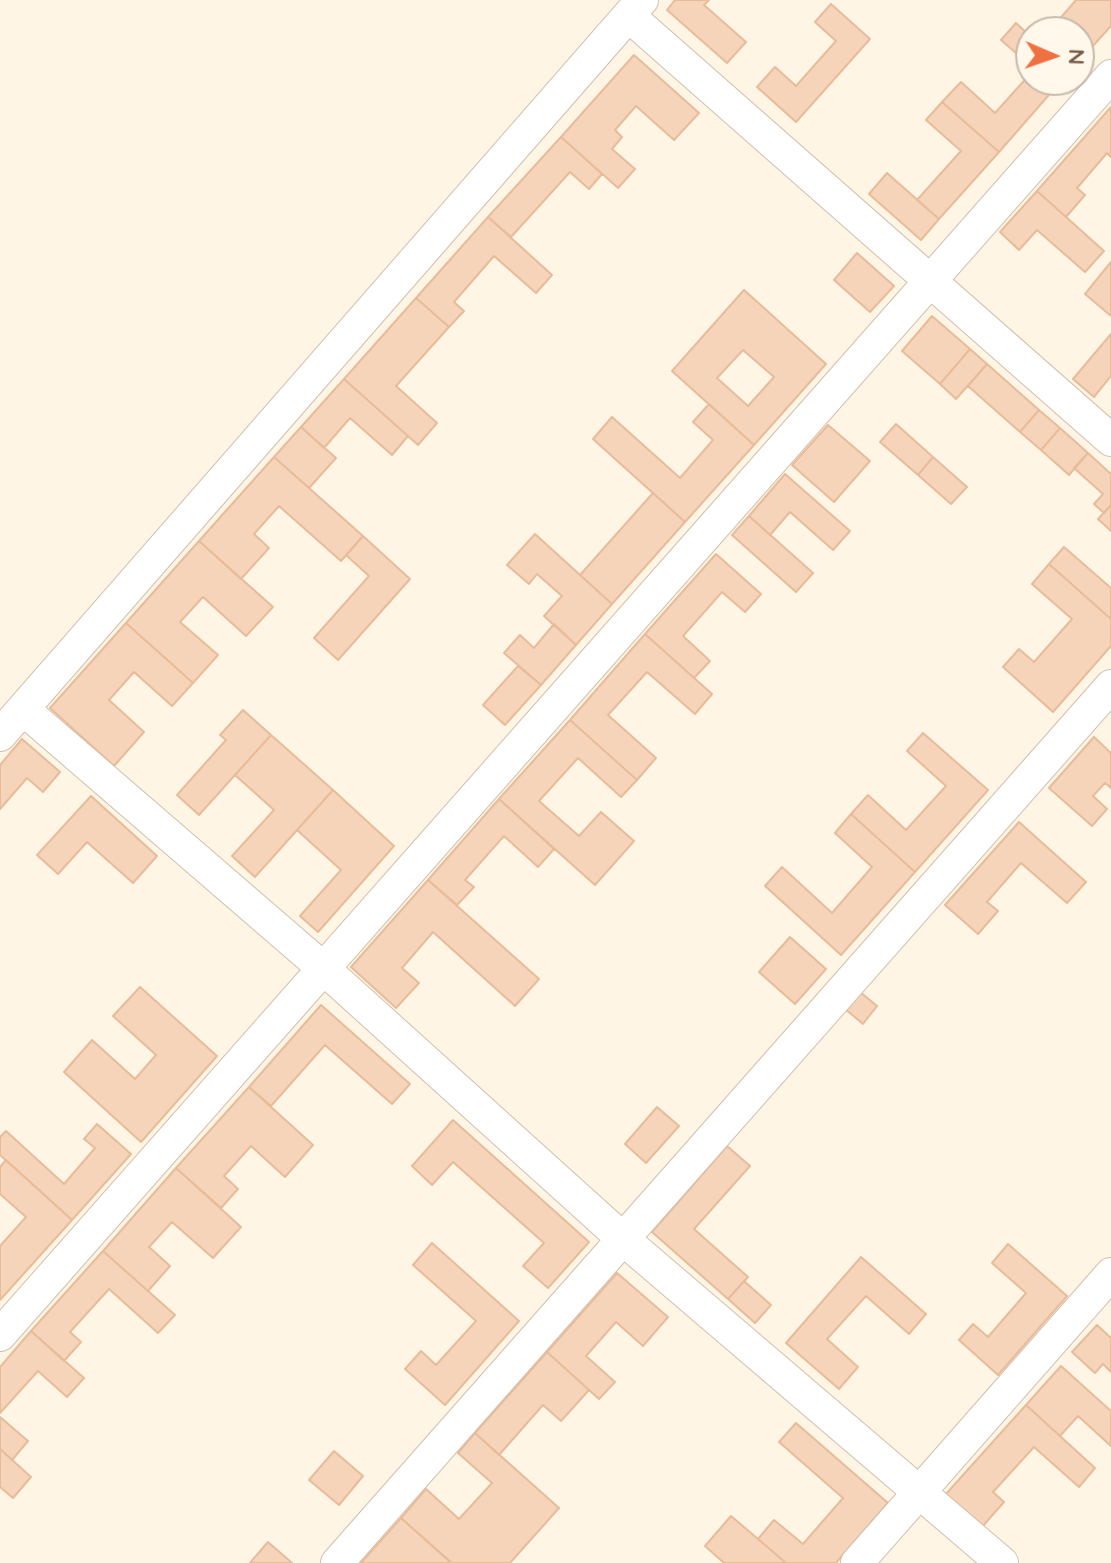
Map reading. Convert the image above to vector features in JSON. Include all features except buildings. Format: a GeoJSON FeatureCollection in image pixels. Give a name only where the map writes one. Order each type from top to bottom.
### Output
{"type":"FeatureCollection","features":[{"type":"Feature","properties":{"kind":"street"},"geometry":{"type":"LineString","coordinates":[[0,735],[635,8],[930,280],[1111,440]]}},
{"type":"Feature","properties":{"kind":"street"},"geometry":{"type":"LineString","coordinates":[[0,1335],[1111,76]]}},
{"type":"Feature","properties":{"kind":"street"},"geometry":{"type":"LineString","coordinates":[[337,1563],[1111,686]]}},
{"type":"Feature","properties":{"kind":"street"},"geometry":{"type":"LineString","coordinates":[[23,709],[323,968],[623,1239],[1002,1563]]}},
{"type":"Feature","properties":{"kind":"street"},"geometry":{"type":"LineString","coordinates":[[857,1563],[1111,1274]]}}]}
